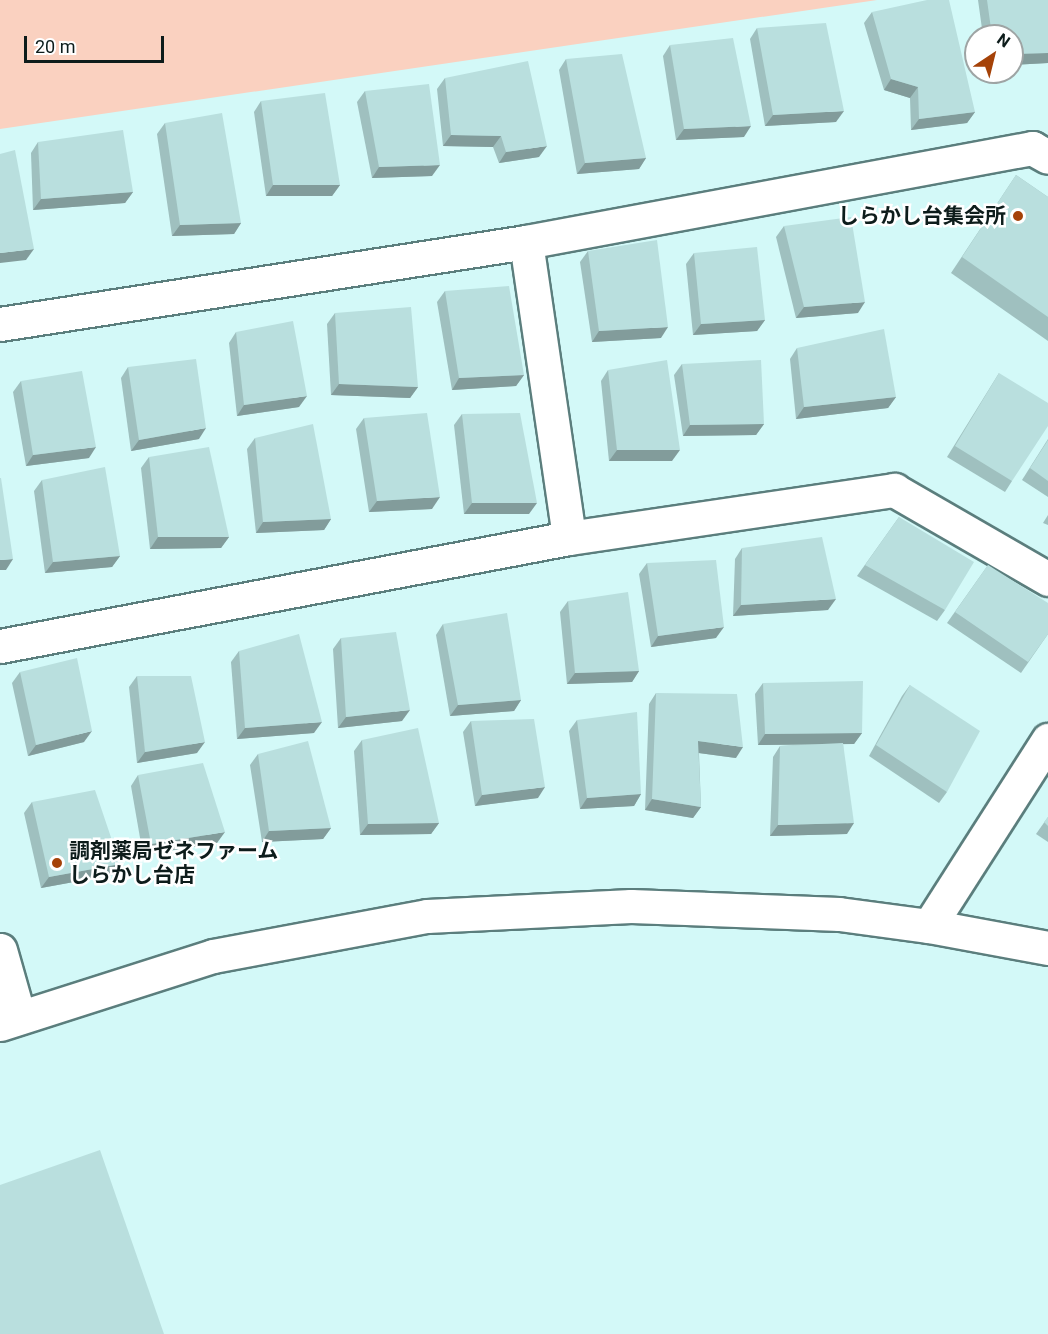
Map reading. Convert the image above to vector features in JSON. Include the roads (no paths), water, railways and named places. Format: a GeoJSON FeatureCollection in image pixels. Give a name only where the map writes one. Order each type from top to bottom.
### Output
{"type":"FeatureCollection","features":[{"type":"Feature","properties":{"kind":"street"},"geometry":{"type":"LineString","coordinates":[[0,324],[526,242],[1032,147],[1048,157]]}},
{"type":"Feature","properties":{"kind":"street"},"geometry":{"type":"LineString","coordinates":[[526,242],[569,538]]}},
{"type":"Feature","properties":{"kind":"street"},"geometry":{"type":"LineString","coordinates":[[0,646],[569,538],[894,490],[1048,579]]}},
{"type":"Feature","properties":{"kind":"street"},"geometry":{"type":"LineString","coordinates":[[929,926],[1048,740]]}},
{"type":"Feature","properties":{"kind":"street"},"geometry":{"type":"LineString","coordinates":[[0,950],[9,1021],[213,956],[427,916],[631,906],[839,914],[929,926],[1048,948]]}},
{"type":"Feature","properties":{"kind":"place","name":"しらかし台集会所"},"geometry":{"type":"Point","coordinates":[1018,216]}},
{"type":"Feature","properties":{"kind":"place","name":"調剤薬局ゼネファーム しらかし台店"},"geometry":{"type":"Point","coordinates":[57,863]}}]}
